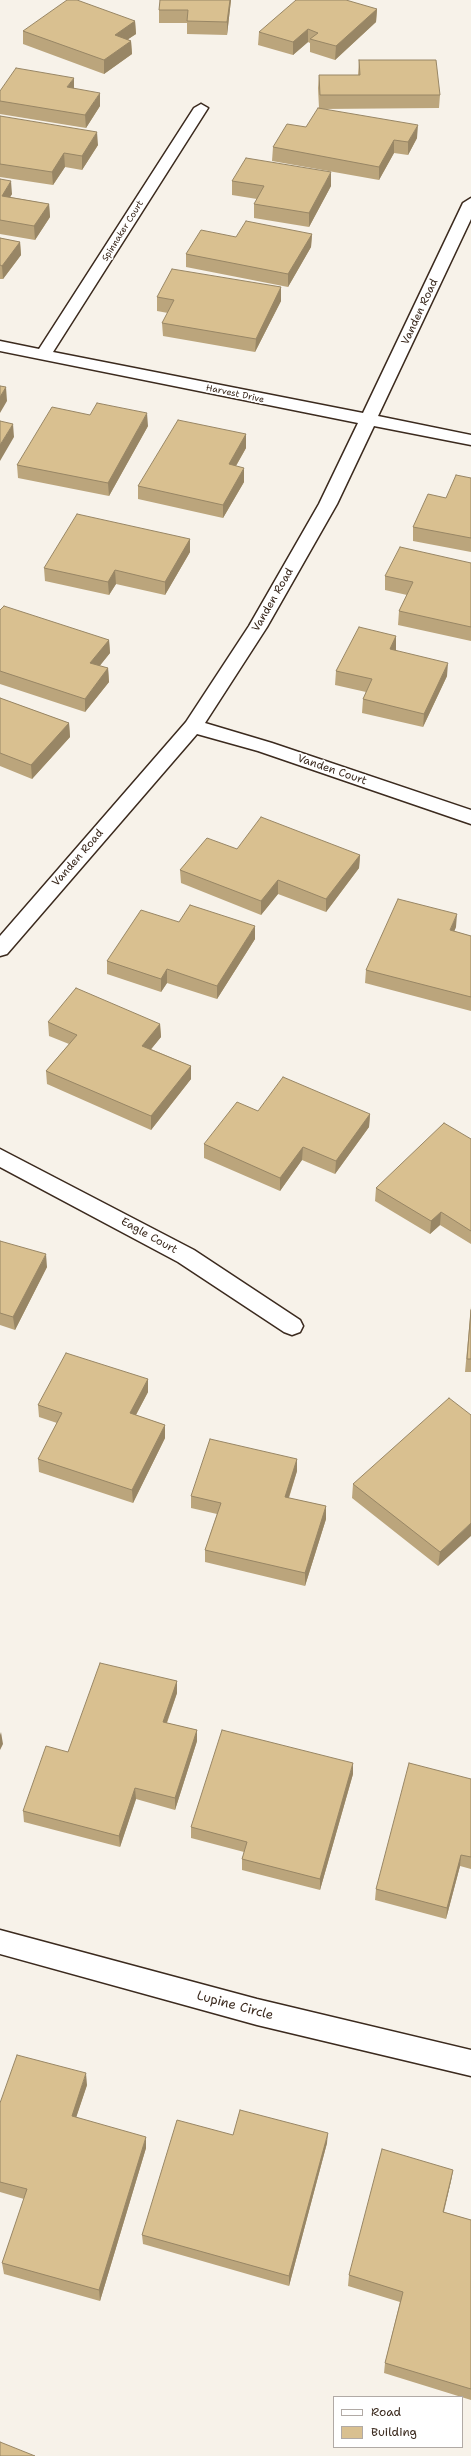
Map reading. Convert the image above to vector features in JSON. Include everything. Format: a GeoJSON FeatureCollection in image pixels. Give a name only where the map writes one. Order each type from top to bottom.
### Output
{"type":"FeatureCollection","features":[{"type":"Feature","properties":{"kind":"street","name":"Spinnaker Court"},"geometry":{"type":"LineString","coordinates":[[43,354],[201,108]]}},
{"type":"Feature","properties":{"kind":"street","name":"Vanden Road"},"geometry":{"type":"LineString","coordinates":[[0,949],[193,726],[258,627],[328,504],[370,419],[471,203]]}},
{"type":"Feature","properties":{"kind":"street","name":"Harvest Drive"},"geometry":{"type":"LineString","coordinates":[[0,346],[471,440]]}},
{"type":"Feature","properties":{"kind":"street","name":"Vanden Court"},"geometry":{"type":"LineString","coordinates":[[193,726],[265,747],[471,817]]}},
{"type":"Feature","properties":{"kind":"street","name":"Eagle Court"},"geometry":{"type":"LineString","coordinates":[[0,1157],[186,1256],[292,1326]]}},
{"type":"Feature","properties":{"kind":"street","name":"Lupine Circle"},"geometry":{"type":"LineString","coordinates":[[0,1942],[257,2012],[471,2063]]}},
{"type":"Feature","properties":{"kind":"building"},"geometry":{"type":"Polygon","coordinates":[[[67,0],[77,0],[135,21],[115,35],[131,41],[104,60],[23,31],[67,0]]]}},
{"type":"Feature","properties":{"kind":"building"},"geometry":{"type":"Polygon","coordinates":[[[160,0],[230,0],[227,22],[187,21],[188,10],[159,10],[160,0]]]}},
{"type":"Feature","properties":{"kind":"building"},"geometry":{"type":"Polygon","coordinates":[[[296,0],[346,0],[377,9],[336,46],[310,39],[318,33],[308,29],[293,42],[259,32],[296,0]]]}},
{"type":"Feature","properties":{"kind":"building"},"geometry":{"type":"Polygon","coordinates":[[[359,60],[436,60],[440,95],[320,95],[319,75],[360,75],[359,60]]]}},
{"type":"Feature","properties":{"kind":"building"},"geometry":{"type":"Polygon","coordinates":[[[16,68],[74,78],[67,87],[100,93],[85,115],[0,101],[0,91],[16,68]]]}},
{"type":"Feature","properties":{"kind":"building"},"geometry":{"type":"Polygon","coordinates":[[[318,108],[418,125],[408,142],[394,140],[379,167],[273,147],[287,124],[306,127],[318,108]]]}},
{"type":"Feature","properties":{"kind":"building"},"geometry":{"type":"Polygon","coordinates":[[[0,116],[97,132],[82,156],[64,153],[52,172],[0,164],[0,116]]]}},
{"type":"Feature","properties":{"kind":"building"},"geometry":{"type":"Polygon","coordinates":[[[246,158],[331,172],[309,213],[254,204],[264,186],[232,181],[246,158]]]}},
{"type":"Feature","properties":{"kind":"building"},"geometry":{"type":"Polygon","coordinates":[[[0,179],[11,181],[2,196],[49,204],[34,226],[0,220],[0,179]]]}},
{"type":"Feature","properties":{"kind":"building"},"geometry":{"type":"Polygon","coordinates":[[[246,221],[312,234],[288,274],[186,254],[201,230],[236,237],[246,221]]]}},
{"type":"Feature","properties":{"kind":"building"},"geometry":{"type":"Polygon","coordinates":[[[0,238],[20,242],[2,266],[0,265],[0,238]]]}},
{"type":"Feature","properties":{"kind":"building"},"geometry":{"type":"Polygon","coordinates":[[[172,269],[281,287],[256,339],[162,323],[174,300],[157,297],[172,269]]]}},
{"type":"Feature","properties":{"kind":"building"},"geometry":{"type":"Polygon","coordinates":[[[0,386],[6,387],[0,397],[0,386]]]}},
{"type":"Feature","properties":{"kind":"building"},"geometry":{"type":"Polygon","coordinates":[[[97,403],[147,413],[108,483],[17,465],[52,407],[90,415],[97,403]]]}},
{"type":"Feature","properties":{"kind":"building"},"geometry":{"type":"Polygon","coordinates":[[[178,420],[246,434],[229,464],[244,468],[223,505],[138,486],[178,420]]]}},
{"type":"Feature","properties":{"kind":"building"},"geometry":{"type":"Polygon","coordinates":[[[0,421],[13,424],[0,445],[0,421]]]}},
{"type":"Feature","properties":{"kind":"building"},"geometry":{"type":"Polygon","coordinates":[[[456,475],[471,478],[471,538],[413,527],[428,494],[446,498],[456,475]]]}},
{"type":"Feature","properties":{"kind":"building"},"geometry":{"type":"Polygon","coordinates":[[[77,514],[190,539],[165,582],[115,570],[108,582],[44,568],[77,514]]]}},
{"type":"Feature","properties":{"kind":"building"},"geometry":{"type":"Polygon","coordinates":[[[400,547],[471,563],[471,627],[399,611],[413,582],[385,576],[400,547]]]}},
{"type":"Feature","properties":{"kind":"building"},"geometry":{"type":"Polygon","coordinates":[[[4,606],[109,640],[90,663],[108,668],[85,699],[0,671],[0,610],[4,606]]]}},
{"type":"Feature","properties":{"kind":"building"},"geometry":{"type":"Polygon","coordinates":[[[359,627],[396,636],[390,649],[448,663],[424,714],[363,699],[372,679],[336,671],[359,627]]]}},
{"type":"Feature","properties":{"kind":"building"},"geometry":{"type":"Polygon","coordinates":[[[0,698],[69,723],[31,765],[0,753],[0,698]]]}},
{"type":"Feature","properties":{"kind":"building"},"geometry":{"type":"Polygon","coordinates":[[[261,817],[360,855],[326,899],[278,880],[261,901],[180,870],[207,838],[237,849],[261,817]]]}},
{"type":"Feature","properties":{"kind":"building"},"geometry":{"type":"Polygon","coordinates":[[[398,899],[457,914],[450,930],[471,936],[471,997],[366,970],[398,899]]]}},
{"type":"Feature","properties":{"kind":"building"},"geometry":{"type":"Polygon","coordinates":[[[190,905],[255,926],[217,986],[167,969],[161,979],[107,961],[141,910],[179,922],[190,905]]]}},
{"type":"Feature","properties":{"kind":"building"},"geometry":{"type":"Polygon","coordinates":[[[76,988],[160,1024],[142,1046],[191,1066],[151,1116],[46,1071],[77,1035],[48,1022],[76,988]]]}},
{"type":"Feature","properties":{"kind":"building"},"geometry":{"type":"Polygon","coordinates":[[[283,1077],[370,1114],[336,1161],[303,1147],[280,1178],[204,1144],[237,1102],[258,1111],[283,1077]]]}},
{"type":"Feature","properties":{"kind":"building"},"geometry":{"type":"Polygon","coordinates":[[[444,1123],[471,1139],[471,1231],[441,1212],[431,1221],[376,1188],[444,1123]]]}},
{"type":"Feature","properties":{"kind":"building"},"geometry":{"type":"Polygon","coordinates":[[[0,1241],[46,1254],[13,1317],[0,1313],[0,1241]]]}},
{"type":"Feature","properties":{"kind":"building"},"geometry":{"type":"Polygon","coordinates":[[[471,1310],[471,1359],[467,1359],[471,1310]]]}},
{"type":"Feature","properties":{"kind":"building"},"geometry":{"type":"Polygon","coordinates":[[[66,1353],[148,1379],[130,1413],[165,1425],[132,1490],[38,1459],[62,1413],[38,1405],[66,1353]]]}},
{"type":"Feature","properties":{"kind":"building"},"geometry":{"type":"Polygon","coordinates":[[[449,1398],[471,1415],[471,1523],[440,1552],[353,1484],[449,1398]]]}},
{"type":"Feature","properties":{"kind":"building"},"geometry":{"type":"Polygon","coordinates":[[[210,1439],[297,1459],[285,1497],[326,1506],[305,1573],[205,1550],[221,1503],[191,1496],[210,1439]]]}},
{"type":"Feature","properties":{"kind":"building"},"geometry":{"type":"Polygon","coordinates":[[[100,1663],[177,1681],[163,1722],[197,1730],[175,1798],[135,1788],[119,1836],[23,1811],[46,1746],[68,1752],[100,1663]]]}},
{"type":"Feature","properties":{"kind":"building"},"geometry":{"type":"Polygon","coordinates":[[[222,1730],[353,1763],[320,1879],[242,1859],[247,1842],[191,1827],[222,1730]]]}},
{"type":"Feature","properties":{"kind":"building"},"geometry":{"type":"Polygon","coordinates":[[[409,1763],[471,1779],[471,1857],[461,1855],[447,1908],[376,1889],[409,1763]]]}},
{"type":"Feature","properties":{"kind":"building"},"geometry":{"type":"Polygon","coordinates":[[[17,2055],[86,2073],[72,2116],[146,2137],[99,2290],[2,2263],[27,2189],[0,2182],[0,2103],[17,2055]]]}},
{"type":"Feature","properties":{"kind":"building"},"geometry":{"type":"Polygon","coordinates":[[[240,2110],[328,2133],[289,2276],[142,2235],[177,2120],[233,2135],[240,2110]]]}},
{"type":"Feature","properties":{"kind":"building"},"geometry":{"type":"Polygon","coordinates":[[[382,2149],[453,2170],[443,2212],[471,2220],[471,2389],[385,2363],[403,2292],[349,2275],[382,2149]]]}},
{"type":"Feature","properties":{"kind":"building"},"geometry":{"type":"Polygon","coordinates":[[[0,2442],[35,2456],[0,2456],[0,2442]]]}}]}
